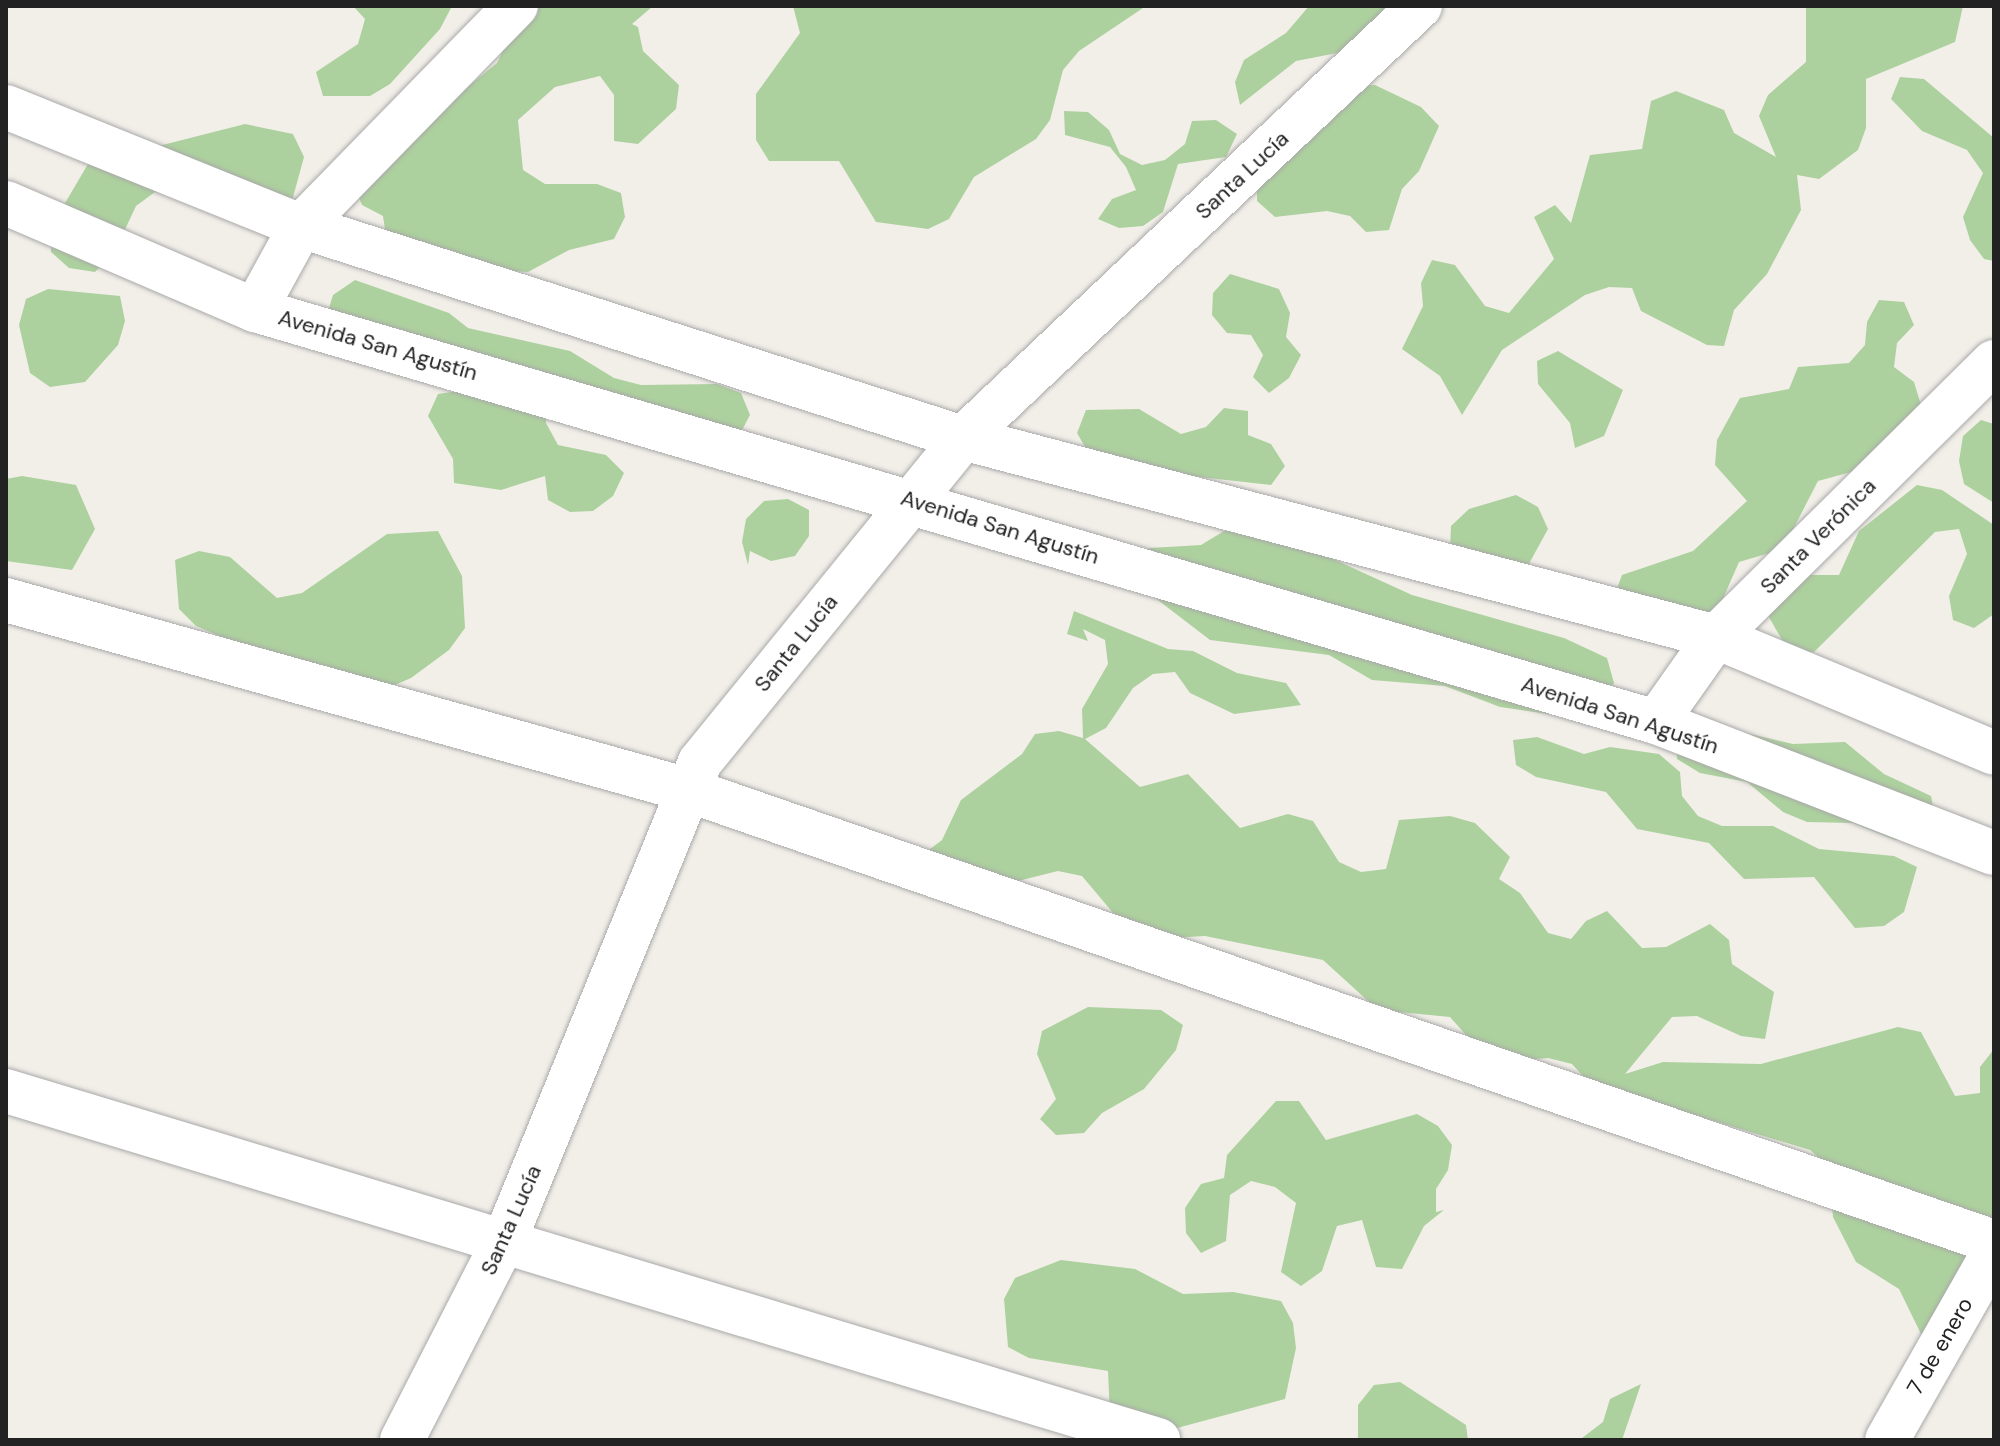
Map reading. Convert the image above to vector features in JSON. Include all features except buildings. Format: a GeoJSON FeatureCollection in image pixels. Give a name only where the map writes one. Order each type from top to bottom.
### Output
{"type":"FeatureCollection","features":[{"type":"Feature","properties":{"kind":"street"},"geometry":{"type":"LineString","coordinates":[[255,310],[301,226],[516,6]]}},
{"type":"Feature","properties":{"kind":"street","name":"Santa Lucía"},"geometry":{"type":"LineString","coordinates":[[402,1440],[506,1237],[700,762],[963,438],[1420,6]]}},
{"type":"Feature","properties":{"kind":"street"},"geometry":{"type":"LineString","coordinates":[[6,107],[301,226],[963,438],[1716,637],[1994,753]]}},
{"type":"Feature","properties":{"kind":"street","name":"Avenida San Agustín"},"geometry":{"type":"LineString","coordinates":[[6,203],[255,310],[912,500],[1656,722],[1994,853]]}},
{"type":"Feature","properties":{"kind":"street","name":"Santa Verónica"},"geometry":{"type":"LineString","coordinates":[[1656,722],[1716,637],[1994,362]]}},
{"type":"Feature","properties":{"kind":"street"},"geometry":{"type":"LineString","coordinates":[[6,600],[688,790],[1994,1242]]}},
{"type":"Feature","properties":{"kind":"street"},"geometry":{"type":"LineString","coordinates":[[6,1091],[506,1237],[1158,1440]]}},
{"type":"Feature","properties":{"kind":"street","name":"7 de enero"},"geometry":{"type":"LineString","coordinates":[[1887,1440],[1994,1252]]}},
{"type":"Feature","properties":{"kind":"green space"},"geometry":{"type":"Polygon","coordinates":[[[353,6],[452,6],[440,29],[390,84],[370,96],[323,96],[316,72],[358,44],[365,19],[353,6]]]}},
{"type":"Feature","properties":{"kind":"green space"},"geometry":{"type":"Polygon","coordinates":[[[535,6],[653,6],[632,24],[638,27],[643,51],[679,85],[676,109],[638,144],[614,141],[614,95],[600,76],[555,87],[518,120],[523,170],[545,184],[597,184],[621,193],[625,217],[614,239],[569,250],[528,272],[390,263],[383,216],[362,205],[352,182],[497,63],[519,18],[535,6]]]}},
{"type":"Feature","properties":{"kind":"green space"},"geometry":{"type":"Polygon","coordinates":[[[793,6],[1146,6],[1079,51],[1063,70],[1050,120],[1036,139],[974,177],[949,219],[928,229],[876,222],[839,161],[769,161],[756,140],[756,94],[800,33],[793,6]]]}},
{"type":"Feature","properties":{"kind":"green space"},"geometry":{"type":"Polygon","coordinates":[[[1309,6],[1389,6],[1358,49],[1296,61],[1240,105],[1235,82],[1244,60],[1286,33],[1309,6]]]}},
{"type":"Feature","properties":{"kind":"green space"},"geometry":{"type":"Polygon","coordinates":[[[1806,6],[1963,6],[1955,42],[1866,79],[1866,128],[1858,150],[1819,179],[1797,175],[1801,210],[1767,274],[1734,310],[1724,346],[1707,345],[1641,311],[1632,288],[1609,287],[1585,295],[1502,350],[1462,415],[1440,376],[1402,349],[1423,306],[1421,283],[1432,260],[1455,265],[1485,306],[1509,313],[1554,259],[1534,217],[1555,205],[1571,223],[1590,155],[1642,149],[1651,101],[1676,91],[1724,110],[1734,133],[1776,157],[1759,116],[1768,95],[1806,62],[1806,6]]]}},
{"type":"Feature","properties":{"kind":"green space"},"geometry":{"type":"Polygon","coordinates":[[[1900,77],[1924,79],[1994,138],[1994,261],[1984,259],[1970,240],[1963,217],[1983,173],[1967,150],[1922,131],[1891,99],[1900,77]]]}},
{"type":"Feature","properties":{"kind":"green space"},"geometry":{"type":"Polygon","coordinates":[[[1375,85],[1421,107],[1439,126],[1419,171],[1402,189],[1389,230],[1366,232],[1350,216],[1327,211],[1275,217],[1257,201],[1257,178],[1328,88],[1375,85]]]}},
{"type":"Feature","properties":{"kind":"green space"},"geometry":{"type":"Polygon","coordinates":[[[1064,111],[1088,112],[1109,130],[1120,154],[1142,165],[1165,160],[1185,144],[1192,121],[1216,120],[1237,134],[1226,157],[1178,164],[1163,212],[1143,226],[1119,228],[1098,219],[1112,199],[1136,190],[1126,167],[1110,147],[1065,135],[1064,111]]]}},
{"type":"Feature","properties":{"kind":"green space"},"geometry":{"type":"Polygon","coordinates":[[[245,124],[293,134],[304,157],[292,201],[155,192],[136,206],[114,253],[95,272],[69,268],[51,252],[51,227],[88,164],[245,124]]]}},
{"type":"Feature","properties":{"kind":"green space"},"geometry":{"type":"Polygon","coordinates":[[[1230,274],[1279,289],[1290,313],[1286,337],[1301,355],[1289,378],[1269,393],[1253,377],[1263,355],[1251,335],[1227,333],[1212,315],[1213,293],[1230,274]]]}},
{"type":"Feature","properties":{"kind":"green space"},"geometry":{"type":"Polygon","coordinates":[[[355,280],[449,313],[468,328],[570,351],[614,378],[641,385],[717,384],[741,393],[750,415],[739,436],[546,400],[546,423],[558,445],[606,455],[624,473],[613,496],[593,511],[570,512],[548,500],[545,476],[501,490],[454,483],[453,459],[428,416],[438,394],[465,390],[326,318],[333,295],[355,280]]]}},
{"type":"Feature","properties":{"kind":"green space"},"geometry":{"type":"Polygon","coordinates":[[[48,289],[120,296],[125,321],[118,345],[85,382],[50,387],[30,373],[19,325],[26,299],[48,289]]]}},
{"type":"Feature","properties":{"kind":"green space"},"geometry":{"type":"Polygon","coordinates":[[[1879,300],[1904,302],[1914,325],[1897,343],[1894,367],[1914,382],[1928,428],[1914,455],[1818,481],[1783,549],[1739,562],[1708,633],[1614,596],[1622,575],[1693,551],[1747,501],[1715,465],[1717,440],[1740,398],[1789,389],[1798,367],[1849,363],[1865,345],[1867,322],[1879,300]]]}},
{"type":"Feature","properties":{"kind":"green space"},"geometry":{"type":"Polygon","coordinates":[[[1558,351],[1623,390],[1604,436],[1575,448],[1570,423],[1538,384],[1537,361],[1558,351]]]}},
{"type":"Feature","properties":{"kind":"green space"},"geometry":{"type":"Polygon","coordinates":[[[1224,408],[1248,411],[1248,435],[1271,444],[1285,466],[1271,485],[1110,467],[1089,454],[1077,433],[1086,410],[1139,409],[1181,434],[1206,427],[1224,408]]]}},
{"type":"Feature","properties":{"kind":"green space"},"geometry":{"type":"Polygon","coordinates":[[[1981,420],[1994,424],[1994,503],[1964,484],[1959,461],[1963,436],[1981,420]]]}},
{"type":"Feature","properties":{"kind":"green space"},"geometry":{"type":"Polygon","coordinates":[[[22,476],[76,485],[95,529],[72,570],[6,561],[6,479],[22,476]]]}},
{"type":"Feature","properties":{"kind":"green space"},"geometry":{"type":"Polygon","coordinates":[[[1917,485],[1942,490],[1994,525],[1994,614],[1974,628],[1953,620],[1949,596],[1967,554],[1959,529],[1935,532],[1814,652],[1790,654],[1766,612],[1788,575],[1839,575],[1859,531],[1917,485]]]}},
{"type":"Feature","properties":{"kind":"green space"},"geometry":{"type":"Polygon","coordinates":[[[1516,495],[1538,507],[1548,529],[1525,571],[1450,549],[1451,526],[1469,509],[1516,495]]]}},
{"type":"Feature","properties":{"kind":"green space"},"geometry":{"type":"Polygon","coordinates":[[[788,499],[809,510],[809,536],[795,556],[771,561],[750,551],[748,565],[742,542],[746,519],[764,501],[788,499]]]}},
{"type":"Feature","properties":{"kind":"green space"},"geometry":{"type":"Polygon","coordinates":[[[438,531],[462,576],[465,628],[449,650],[411,678],[365,698],[196,626],[179,609],[175,560],[199,551],[230,557],[277,598],[302,593],[387,534],[438,531]]]}},
{"type":"Feature","properties":{"kind":"green space"},"geometry":{"type":"Polygon","coordinates":[[[1224,531],[1274,532],[1412,595],[1564,638],[1607,658],[1614,683],[1600,703],[1548,714],[1500,707],[1445,686],[1372,680],[1329,655],[1210,640],[1137,584],[1130,560],[1150,548],[1201,545],[1224,531]]]}},
{"type":"Feature","properties":{"kind":"green space"},"geometry":{"type":"Polygon","coordinates":[[[1074,611],[1168,649],[1193,651],[1237,673],[1286,683],[1301,705],[1234,714],[1190,693],[1175,672],[1153,674],[1133,688],[1106,728],[1085,739],[1140,787],[1188,774],[1240,828],[1288,814],[1313,821],[1339,862],[1361,872],[1386,869],[1399,820],[1450,816],[1475,823],[1510,857],[1499,879],[1520,893],[1548,933],[1571,939],[1586,921],[1607,911],[1642,948],[1666,947],[1710,924],[1729,940],[1732,964],[1774,992],[1765,1039],[1741,1036],[1697,1016],[1672,1017],[1625,1074],[1663,1062],[1761,1064],[1898,1027],[1921,1032],[1955,1096],[1980,1093],[1980,1067],[1994,1049],[1994,1220],[1922,1336],[1899,1289],[1856,1262],[1833,1217],[1829,1167],[1810,1150],[1589,1083],[1572,1064],[1548,1058],[1500,1062],[1480,1051],[1450,1017],[1378,1010],[1323,960],[1205,936],[1153,939],[1130,933],[1082,876],[1058,871],[957,896],[921,856],[942,840],[961,800],[1022,754],[1035,734],[1059,731],[1083,738],[1082,709],[1108,664],[1105,640],[1083,629],[1088,641],[1067,634],[1074,611]]]}},
{"type":"Feature","properties":{"kind":"green space"},"geometry":{"type":"Polygon","coordinates":[[[1695,721],[1793,744],[1845,742],[1884,774],[1931,796],[1936,821],[1919,840],[1895,840],[1853,823],[1807,822],[1783,812],[1747,782],[1700,773],[1677,759],[1676,737],[1695,721]]]}},
{"type":"Feature","properties":{"kind":"green space"},"geometry":{"type":"Polygon","coordinates":[[[1537,737],[1584,754],[1610,747],[1659,754],[1680,772],[1682,796],[1698,816],[1722,826],[1773,826],[1819,849],[1894,856],[1917,867],[1904,912],[1884,926],[1855,928],[1814,877],[1744,879],[1709,843],[1637,829],[1606,792],[1536,777],[1516,765],[1513,740],[1537,737]]]}},
{"type":"Feature","properties":{"kind":"green space"},"geometry":{"type":"Polygon","coordinates":[[[1088,1007],[1161,1010],[1183,1025],[1176,1050],[1144,1089],[1102,1113],[1084,1133],[1056,1135],[1040,1119],[1056,1099],[1037,1054],[1042,1031],[1088,1007]]]}},
{"type":"Feature","properties":{"kind":"green space"},"geometry":{"type":"Polygon","coordinates":[[[1276,1101],[1299,1101],[1326,1140],[1417,1114],[1438,1126],[1452,1145],[1448,1170],[1436,1189],[1436,1212],[1444,1210],[1424,1226],[1402,1269],[1376,1267],[1362,1220],[1337,1226],[1322,1271],[1301,1286],[1281,1272],[1296,1203],[1275,1187],[1251,1181],[1230,1195],[1226,1241],[1201,1253],[1186,1233],[1185,1208],[1201,1184],[1224,1178],[1227,1155],[1276,1101]]]}},
{"type":"Feature","properties":{"kind":"green space"},"geometry":{"type":"Polygon","coordinates":[[[1061,1260],[1135,1269],[1183,1294],[1233,1292],[1281,1301],[1293,1323],[1296,1348],[1285,1399],[1177,1428],[1130,1427],[1110,1418],[1108,1371],[1029,1358],[1008,1347],[1004,1299],[1015,1278],[1061,1260]]]}},
{"type":"Feature","properties":{"kind":"green space"},"geometry":{"type":"Polygon","coordinates":[[[1400,1382],[1466,1425],[1468,1440],[1358,1440],[1358,1405],[1374,1385],[1400,1382]]]}},
{"type":"Feature","properties":{"kind":"green space"},"geometry":{"type":"Polygon","coordinates":[[[1641,1384],[1622,1440],[1556,1440],[1582,1438],[1603,1422],[1610,1399],[1641,1384]]]}}]}
